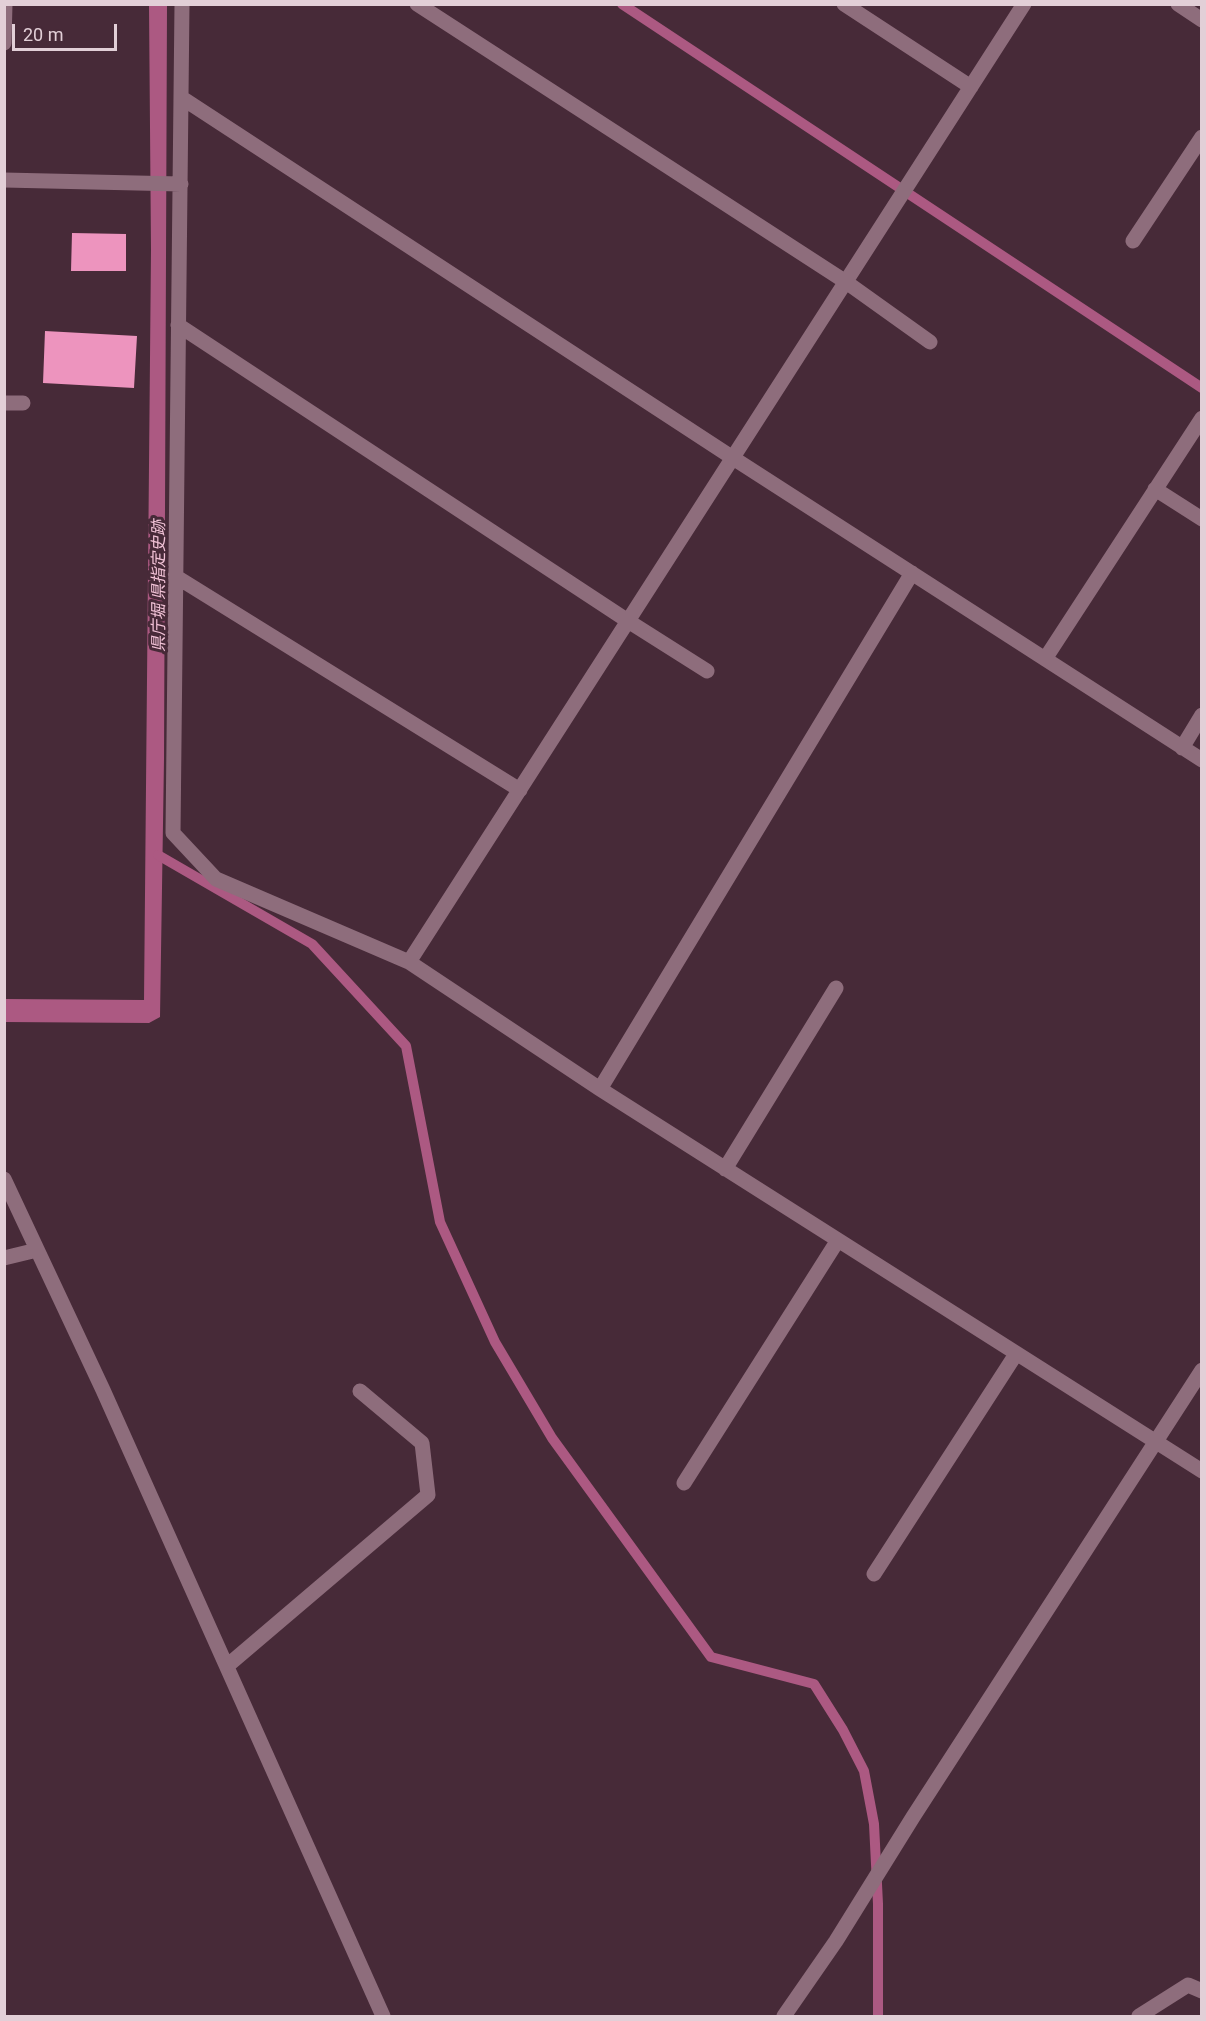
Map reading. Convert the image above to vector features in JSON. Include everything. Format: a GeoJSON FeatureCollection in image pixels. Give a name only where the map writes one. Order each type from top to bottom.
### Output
{"type":"FeatureCollection","features":[{"type":"Feature","properties":{"kind":"street"},"geometry":{"type":"LineString","coordinates":[[4,43],[5,4]]}},
{"type":"Feature","properties":{"kind":"street"},"geometry":{"type":"LineString","coordinates":[[182,4],[173,833],[216,879],[409,962],[600,1089],[1202,1471]]}},
{"type":"Feature","properties":{"kind":"street"},"geometry":{"type":"LineString","coordinates":[[417,4],[846,282],[930,342]]}},
{"type":"Feature","properties":{"kind":"street"},"geometry":{"type":"LineString","coordinates":[[844,4],[971,87]]}},
{"type":"Feature","properties":{"kind":"street"},"geometry":{"type":"LineString","coordinates":[[409,962],[1024,4]]}},
{"type":"Feature","properties":{"kind":"street"},"geometry":{"type":"LineString","coordinates":[[1178,4],[1202,20]]}},
{"type":"Feature","properties":{"kind":"street"},"geometry":{"type":"LineString","coordinates":[[182,98],[733,458],[1202,760]]}},
{"type":"Feature","properties":{"kind":"street"},"geometry":{"type":"LineString","coordinates":[[1133,241],[1202,136]]}},
{"type":"Feature","properties":{"kind":"street"},"geometry":{"type":"LineString","coordinates":[[4,180],[180,184]]}},
{"type":"Feature","properties":{"kind":"street"},"geometry":{"type":"LineString","coordinates":[[178,325],[706,670]]}},
{"type":"Feature","properties":{"kind":"street"},"geometry":{"type":"LineString","coordinates":[[4,403],[23,403]]}},
{"type":"Feature","properties":{"kind":"street"},"geometry":{"type":"LineString","coordinates":[[1045,659],[1202,418]]}},
{"type":"Feature","properties":{"kind":"street"},"geometry":{"type":"LineString","coordinates":[[1155,489],[1202,519]]}},
{"type":"Feature","properties":{"kind":"street"},"geometry":{"type":"LineString","coordinates":[[600,1089],[912,573]]}},
{"type":"Feature","properties":{"kind":"street"},"geometry":{"type":"LineString","coordinates":[[175,576],[520,790]]}},
{"type":"Feature","properties":{"kind":"street"},"geometry":{"type":"LineString","coordinates":[[1182,748],[1202,715]]}},
{"type":"Feature","properties":{"kind":"street"},"geometry":{"type":"LineString","coordinates":[[725,1169],[836,988]]}},
{"type":"Feature","properties":{"kind":"street"},"geometry":{"type":"LineString","coordinates":[[4,1179],[227,1666],[383,2016]]}},
{"type":"Feature","properties":{"kind":"street"},"geometry":{"type":"LineString","coordinates":[[684,1483],[838,1240]]}},
{"type":"Feature","properties":{"kind":"street"},"geometry":{"type":"LineString","coordinates":[[4,1258],[38,1250]]}},
{"type":"Feature","properties":{"kind":"street"},"geometry":{"type":"LineString","coordinates":[[874,1574],[1016,1354]]}},
{"type":"Feature","properties":{"kind":"street"},"geometry":{"type":"LineString","coordinates":[[784,2016],[836,1941],[913,1817],[1202,1370]]}},
{"type":"Feature","properties":{"kind":"street"},"geometry":{"type":"LineString","coordinates":[[227,1666],[428,1495],[422,1443],[360,1391]]}},
{"type":"Feature","properties":{"kind":"street"},"geometry":{"type":"LineString","coordinates":[[1139,2016],[1188,1985],[1202,1991]]}},
{"type":"Feature","properties":{"kind":"water","name":"県庁堀 県指定史跡"},"geometry":{"type":"Polygon","coordinates":[[[149,5],[167,5],[164,759],[160,1017],[149,1023],[5,1022],[5,999],[144,1000],[151,250],[149,5]]]}},
{"type":"Feature","properties":{"kind":"building"},"geometry":{"type":"Polygon","coordinates":[[[72,233],[126,234],[126,271],[71,271],[72,233]]]}},
{"type":"Feature","properties":{"kind":"building"},"geometry":{"type":"Polygon","coordinates":[[[45,331],[137,336],[134,388],[43,383],[45,331]]]}},
{"type":"Feature","properties":{"kind":"waterway"},"geometry":{"type":"LineString","coordinates":[[622,4],[1202,388]]}},
{"type":"Feature","properties":{"kind":"waterway"},"geometry":{"type":"LineString","coordinates":[[158,855],[312,944],[406,1046],[440,1222],[495,1342],[552,1438],[711,1657],[814,1684],[843,1730],[864,1771],[874,1824],[878,1904],[878,2016]]}}]}
